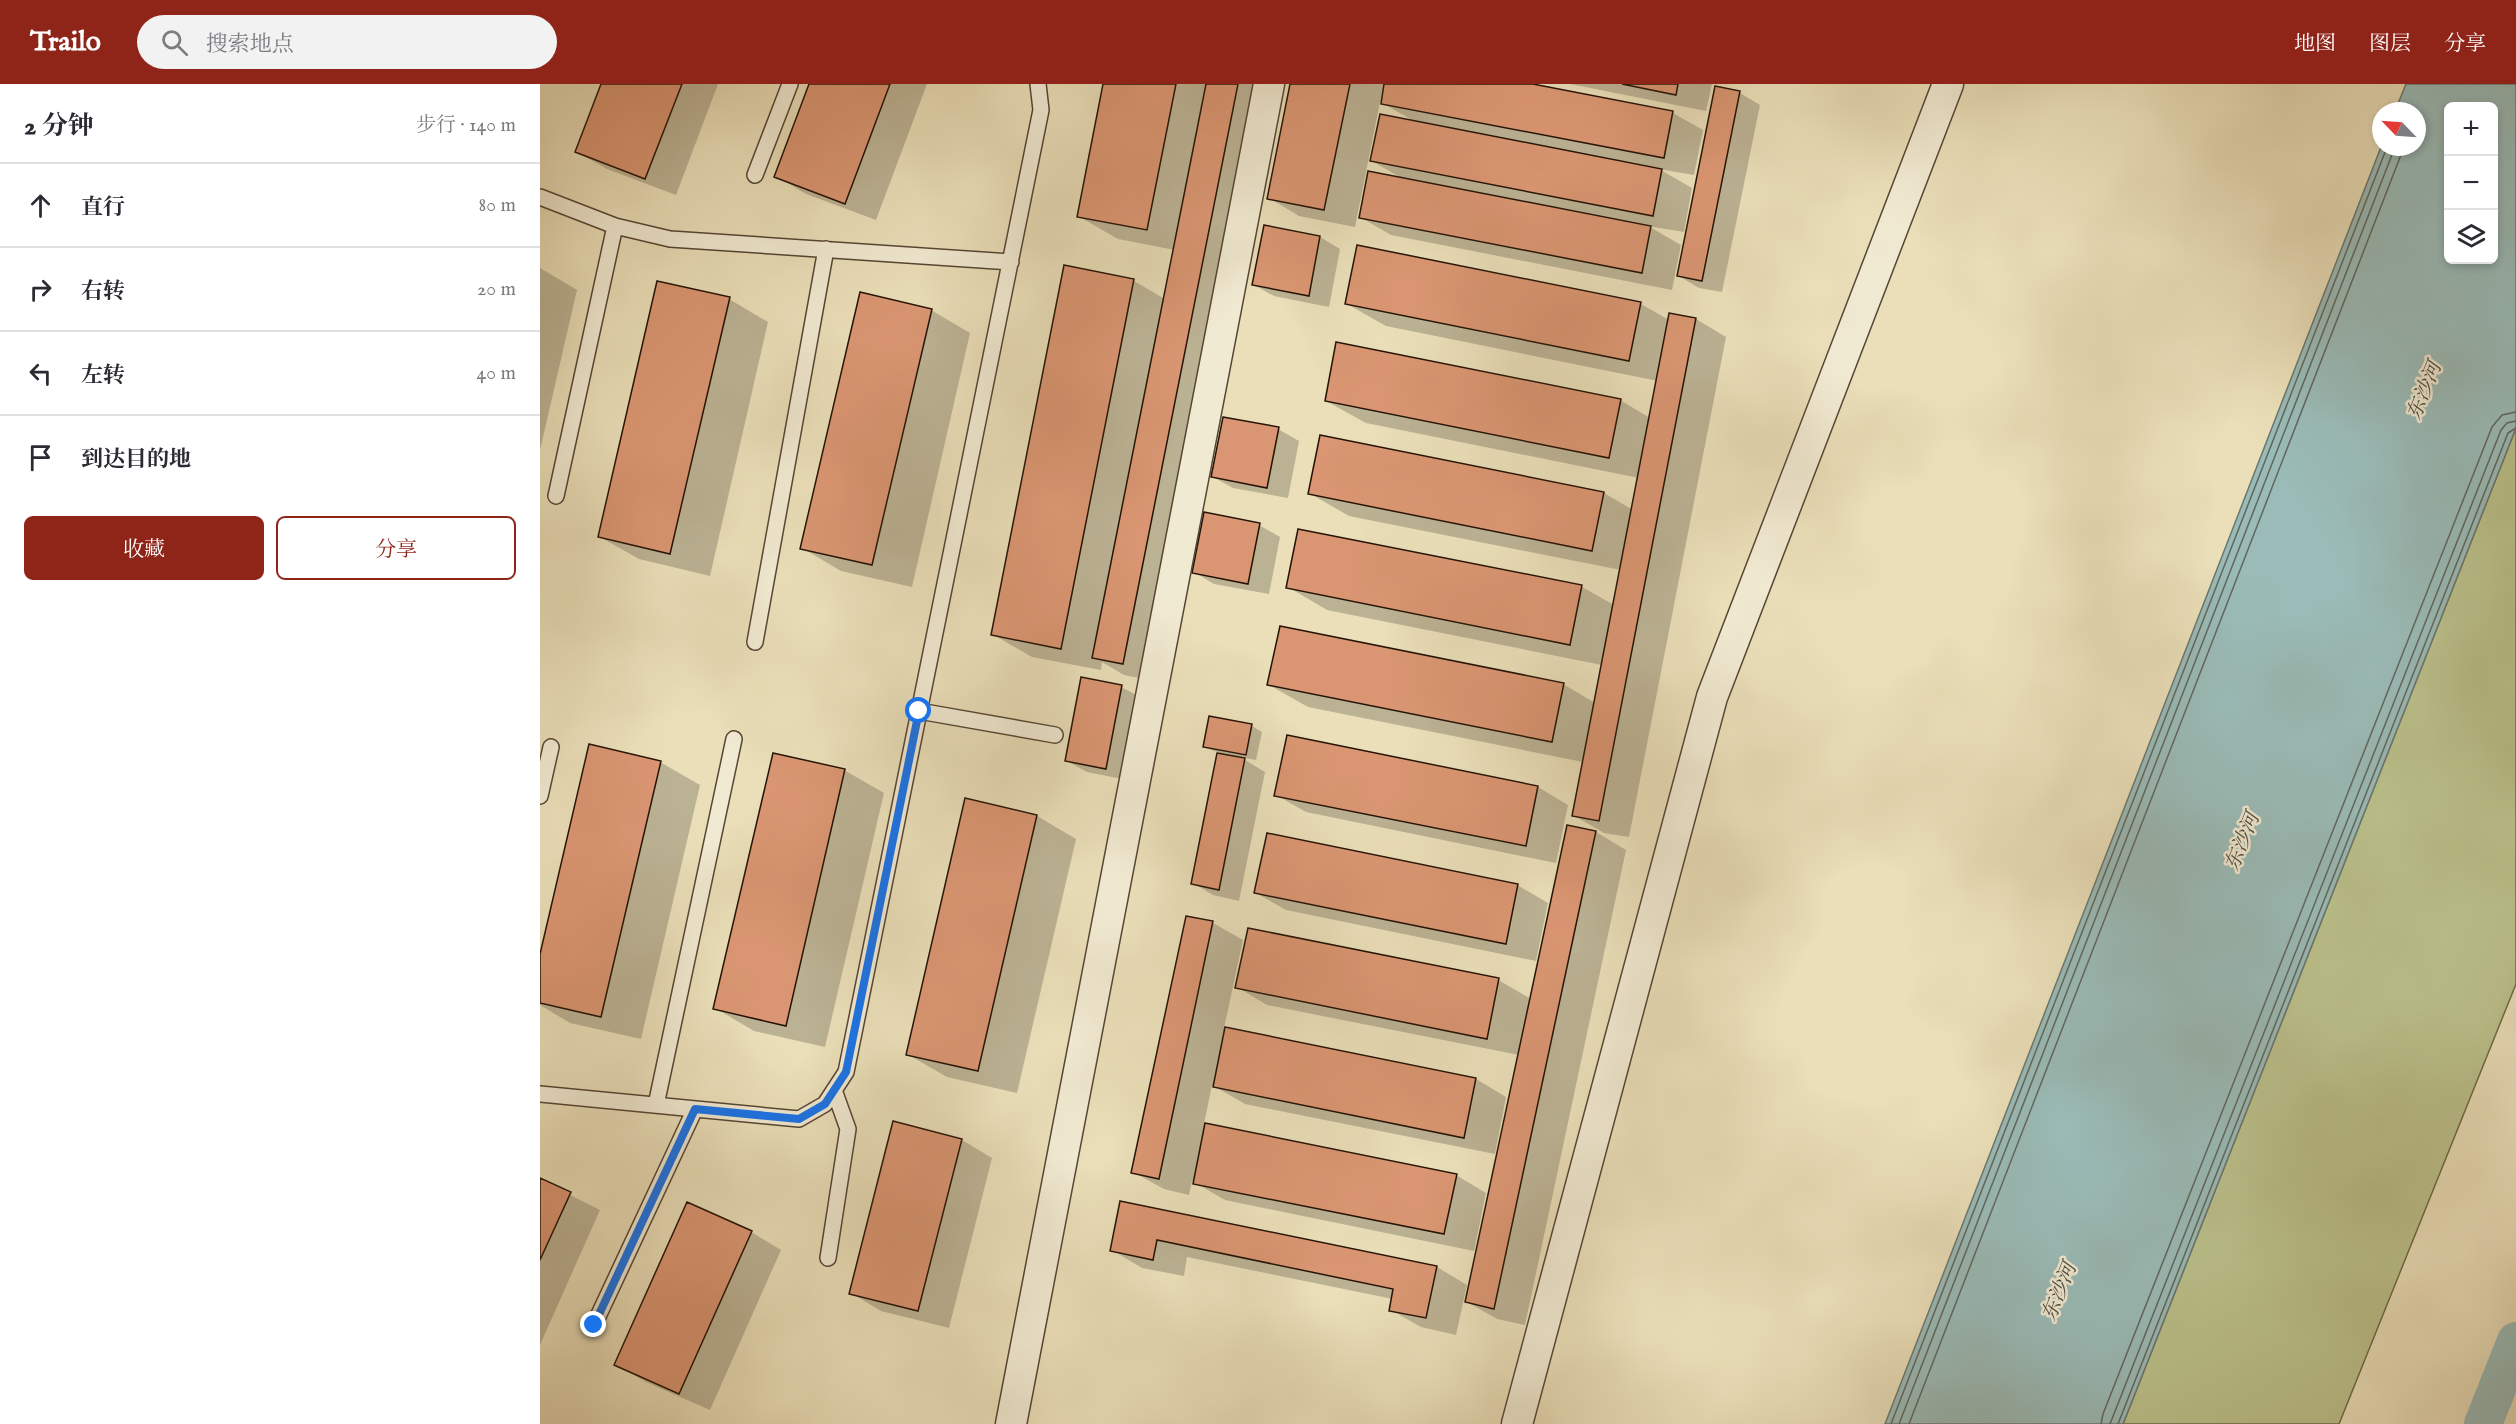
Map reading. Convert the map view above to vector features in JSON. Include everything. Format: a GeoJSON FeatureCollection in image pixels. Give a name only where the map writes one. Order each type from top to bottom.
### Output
{"type":"FeatureCollection","features":[{"type":"Feature","properties":{"kind":"street"},"geometry":{"type":"LineString","coordinates":[[1011,1424],[1269,84]]}},
{"type":"Feature","properties":{"kind":"street"},"geometry":{"type":"LineString","coordinates":[[1517,1424],[1712,697],[1948,84]]}},
{"type":"Feature","properties":{"kind":"lane"},"geometry":{"type":"LineString","coordinates":[[755,175],[790,84]]}},
{"type":"Feature","properties":{"kind":"lane"},"geometry":{"type":"LineString","coordinates":[[540,1094],[799,1119],[825,1104],[846,1072],[1041,110],[1038,84]]}},
{"type":"Feature","properties":{"kind":"lane"},"geometry":{"type":"LineString","coordinates":[[540,197],[615,226],[670,239],[1011,262]]}},
{"type":"Feature","properties":{"kind":"lane"},"geometry":{"type":"LineString","coordinates":[[556,496],[615,226]]}},
{"type":"Feature","properties":{"kind":"lane"},"geometry":{"type":"LineString","coordinates":[[755,642],[826,249]]}},
{"type":"Feature","properties":{"kind":"lane"},"geometry":{"type":"LineString","coordinates":[[919,711],[1055,735]]}},
{"type":"Feature","properties":{"kind":"lane"},"geometry":{"type":"LineString","coordinates":[[656,1105],[734,739]]}},
{"type":"Feature","properties":{"kind":"lane"},"geometry":{"type":"LineString","coordinates":[[540,796],[551,747]]}},
{"type":"Feature","properties":{"kind":"lane"},"geometry":{"type":"LineString","coordinates":[[828,1258],[848,1129],[834,1090]]}},
{"type":"Feature","properties":{"kind":"lane"},"geometry":{"type":"LineString","coordinates":[[594,1325],[695,1109]]}},
{"type":"Feature","properties":{"kind":"green space"},"geometry":{"type":"Polygon","coordinates":[[[2516,428],[2516,984],[2339,1424],[2123,1424],[2516,428]]]}},
{"type":"Feature","properties":{"kind":"water","name":"东沙河"},"geometry":{"type":"Polygon","coordinates":[[[2406,84],[2516,84],[2516,428],[2123,1424],[1885,1424],[2378,156],[2426,156],[2426,102],[2399,102],[2406,84]]]}},
{"type":"Feature","properties":{"kind":"building"},"geometry":{"type":"Polygon","coordinates":[[[601,84],[682,84],[645,179],[575,152],[601,84]]]}},
{"type":"Feature","properties":{"kind":"building"},"geometry":{"type":"Polygon","coordinates":[[[809,84],[890,84],[845,204],[774,177],[809,84]]]}},
{"type":"Feature","properties":{"kind":"building"},"geometry":{"type":"Polygon","coordinates":[[[1103,84],[1176,84],[1147,230],[1077,217],[1103,84]]]}},
{"type":"Feature","properties":{"kind":"building"},"geometry":{"type":"Polygon","coordinates":[[[1206,84],[1238,84],[1123,664],[1092,658],[1206,84]]]}},
{"type":"Feature","properties":{"kind":"building"},"geometry":{"type":"Polygon","coordinates":[[[1290,84],[1350,84],[1324,210],[1267,199],[1290,84]]]}},
{"type":"Feature","properties":{"kind":"building"},"geometry":{"type":"Polygon","coordinates":[[[1384,84],[1533,84],[1673,111],[1664,158],[1381,104],[1384,84]]]}},
{"type":"Feature","properties":{"kind":"building"},"geometry":{"type":"Polygon","coordinates":[[[1622,84],[1678,84],[1676,95],[1622,84]]]}},
{"type":"Feature","properties":{"kind":"building"},"geometry":{"type":"Polygon","coordinates":[[[1715,86],[1740,91],[1702,281],[1677,276],[1715,86]]]}},
{"type":"Feature","properties":{"kind":"building"},"geometry":{"type":"Polygon","coordinates":[[[1380,114],[1662,169],[1653,216],[1370,161],[1380,114]]]}},
{"type":"Feature","properties":{"kind":"building"},"geometry":{"type":"Polygon","coordinates":[[[1368,171],[1651,226],[1642,273],[1359,218],[1368,171]]]}},
{"type":"Feature","properties":{"kind":"building"},"geometry":{"type":"Polygon","coordinates":[[[1264,225],[1320,236],[1309,296],[1252,285],[1264,225]]]}},
{"type":"Feature","properties":{"kind":"building"},"geometry":{"type":"Polygon","coordinates":[[[1357,245],[1641,302],[1629,361],[1345,304],[1357,245]]]}},
{"type":"Feature","properties":{"kind":"building"},"geometry":{"type":"Polygon","coordinates":[[[1064,265],[1134,279],[1061,649],[991,635],[1064,265]]]}},
{"type":"Feature","properties":{"kind":"building"},"geometry":{"type":"Polygon","coordinates":[[[657,281],[730,297],[670,554],[598,537],[657,281]]]}},
{"type":"Feature","properties":{"kind":"building"},"geometry":{"type":"Polygon","coordinates":[[[860,292],[932,309],[872,565],[800,549],[860,292]]]}},
{"type":"Feature","properties":{"kind":"building"},"geometry":{"type":"Polygon","coordinates":[[[1669,313],[1696,318],[1599,821],[1572,816],[1669,313]]]}},
{"type":"Feature","properties":{"kind":"building"},"geometry":{"type":"Polygon","coordinates":[[[1336,342],[1621,399],[1609,458],[1325,401],[1336,342]]]}},
{"type":"Feature","properties":{"kind":"building"},"geometry":{"type":"Polygon","coordinates":[[[1223,417],[1279,427],[1267,488],[1211,477],[1223,417]]]}},
{"type":"Feature","properties":{"kind":"building"},"geometry":{"type":"Polygon","coordinates":[[[1320,435],[1604,492],[1592,551],[1308,494],[1320,435]]]}},
{"type":"Feature","properties":{"kind":"building"},"geometry":{"type":"Polygon","coordinates":[[[1204,512],[1260,523],[1248,584],[1192,573],[1204,512]]]}},
{"type":"Feature","properties":{"kind":"building"},"geometry":{"type":"Polygon","coordinates":[[[1298,529],[1582,585],[1570,645],[1286,588],[1298,529]]]}},
{"type":"Feature","properties":{"kind":"building"},"geometry":{"type":"Polygon","coordinates":[[[1280,626],[1564,683],[1552,742],[1267,685],[1280,626]]]}},
{"type":"Feature","properties":{"kind":"building"},"geometry":{"type":"Polygon","coordinates":[[[1081,677],[1122,685],[1106,769],[1065,761],[1081,677]]]}},
{"type":"Feature","properties":{"kind":"building"},"geometry":{"type":"Polygon","coordinates":[[[1209,716],[1252,724],[1246,755],[1203,747],[1209,716]]]}},
{"type":"Feature","properties":{"kind":"building"},"geometry":{"type":"Polygon","coordinates":[[[1287,735],[1538,786],[1526,846],[1274,796],[1287,735]]]}},
{"type":"Feature","properties":{"kind":"building"},"geometry":{"type":"Polygon","coordinates":[[[589,744],[661,761],[601,1017],[540,1003],[540,954],[589,744]]]}},
{"type":"Feature","properties":{"kind":"building"},"geometry":{"type":"Polygon","coordinates":[[[773,753],[845,769],[786,1026],[713,1009],[773,753]]]}},
{"type":"Feature","properties":{"kind":"building"},"geometry":{"type":"Polygon","coordinates":[[[1217,753],[1245,758],[1219,890],[1191,884],[1217,753]]]}},
{"type":"Feature","properties":{"kind":"building"},"geometry":{"type":"Polygon","coordinates":[[[965,798],[1037,815],[978,1071],[906,1055],[965,798]]]}},
{"type":"Feature","properties":{"kind":"building"},"geometry":{"type":"Polygon","coordinates":[[[1567,825],[1596,831],[1494,1309],[1465,1302],[1567,825]]]}},
{"type":"Feature","properties":{"kind":"building"},"geometry":{"type":"Polygon","coordinates":[[[1267,833],[1518,884],[1506,944],[1254,893],[1267,833]]]}},
{"type":"Feature","properties":{"kind":"building"},"geometry":{"type":"Polygon","coordinates":[[[1186,916],[1213,921],[1159,1179],[1131,1173],[1186,916]]]}},
{"type":"Feature","properties":{"kind":"building"},"geometry":{"type":"Polygon","coordinates":[[[1248,928],[1499,978],[1487,1039],[1235,988],[1248,928]]]}},
{"type":"Feature","properties":{"kind":"building"},"geometry":{"type":"Polygon","coordinates":[[[1225,1027],[1476,1078],[1464,1138],[1213,1087],[1225,1027]]]}},
{"type":"Feature","properties":{"kind":"building"},"geometry":{"type":"Polygon","coordinates":[[[893,1121],[962,1139],[918,1311],[849,1294],[893,1121]]]}},
{"type":"Feature","properties":{"kind":"building"},"geometry":{"type":"Polygon","coordinates":[[[1205,1123],[1457,1174],[1444,1234],[1193,1184],[1205,1123]]]}},
{"type":"Feature","properties":{"kind":"building"},"geometry":{"type":"Polygon","coordinates":[[[540,1178],[571,1192],[540,1260],[540,1178]]]}},
{"type":"Feature","properties":{"kind":"building"},"geometry":{"type":"Polygon","coordinates":[[[1120,1201],[1437,1266],[1426,1318],[1389,1311],[1393,1289],[1157,1240],[1153,1260],[1110,1251],[1120,1201]]]}},
{"type":"Feature","properties":{"kind":"building"},"geometry":{"type":"Polygon","coordinates":[[[687,1202],[752,1231],[679,1394],[614,1365],[687,1202]]]}},
{"type":"Feature","properties":{"kind":"waterway"},"geometry":{"type":"LineString","coordinates":[[2483,1424],[2516,1341]]}},
{"type":"Feature","properties":{"kind":"route"},"geometry":{"type":"LineString","coordinates":[[594,1325],[695,1109],[799,1119],[825,1104],[846,1072],[919,711]]}}]}
